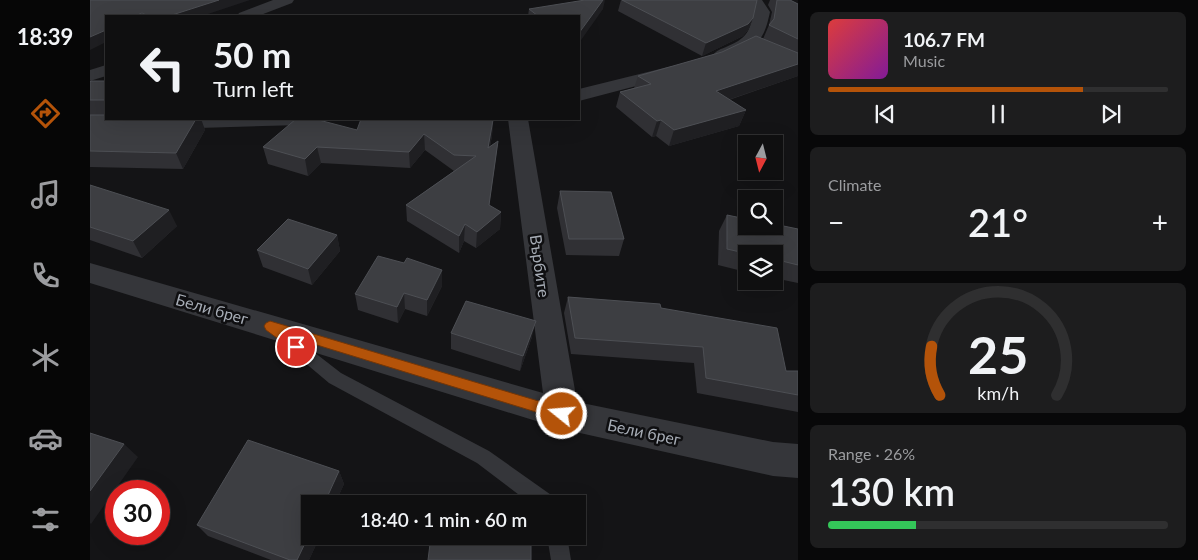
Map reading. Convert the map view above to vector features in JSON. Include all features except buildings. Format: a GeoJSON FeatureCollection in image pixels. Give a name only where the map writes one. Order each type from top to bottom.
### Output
{"type":"FeatureCollection","features":[{"type":"Feature","properties":{"kind":"street"},"geometry":{"type":"LineString","coordinates":[[248,15],[287,0]]}},
{"type":"Feature","properties":{"kind":"street"},"geometry":{"type":"LineString","coordinates":[[710,61],[758,46],[758,32],[762,12],[755,0]]}},
{"type":"Feature","properties":{"kind":"street"},"geometry":{"type":"LineString","coordinates":[[580,96],[691,66]]}},
{"type":"Feature","properties":{"kind":"street"},"geometry":{"type":"LineString","coordinates":[[90,76],[105,70]]}},
{"type":"Feature","properties":{"kind":"street"},"geometry":{"type":"LineString","coordinates":[[90,122],[132,124],[266,120]]}},
{"type":"Feature","properties":{"kind":"street","name":"Върбите"},"geometry":{"type":"LineString","coordinates":[[518,120],[562,414]]}},
{"type":"Feature","properties":{"kind":"street","name":"Бели брег"},"geometry":{"type":"LineString","coordinates":[[90,273],[562,414],[772,459],[798,460]]}},
{"type":"Feature","properties":{"kind":"lane"},"geometry":{"type":"LineString","coordinates":[[270,326],[335,378],[483,457],[535,495]]}},
{"type":"Feature","properties":{"kind":"lane"},"geometry":{"type":"LineString","coordinates":[[558,545],[561,560]]}},
{"type":"Feature","properties":{"kind":"route"},"geometry":{"type":"LineString","coordinates":[[296,347],[270,326],[562,414]]}}]}
